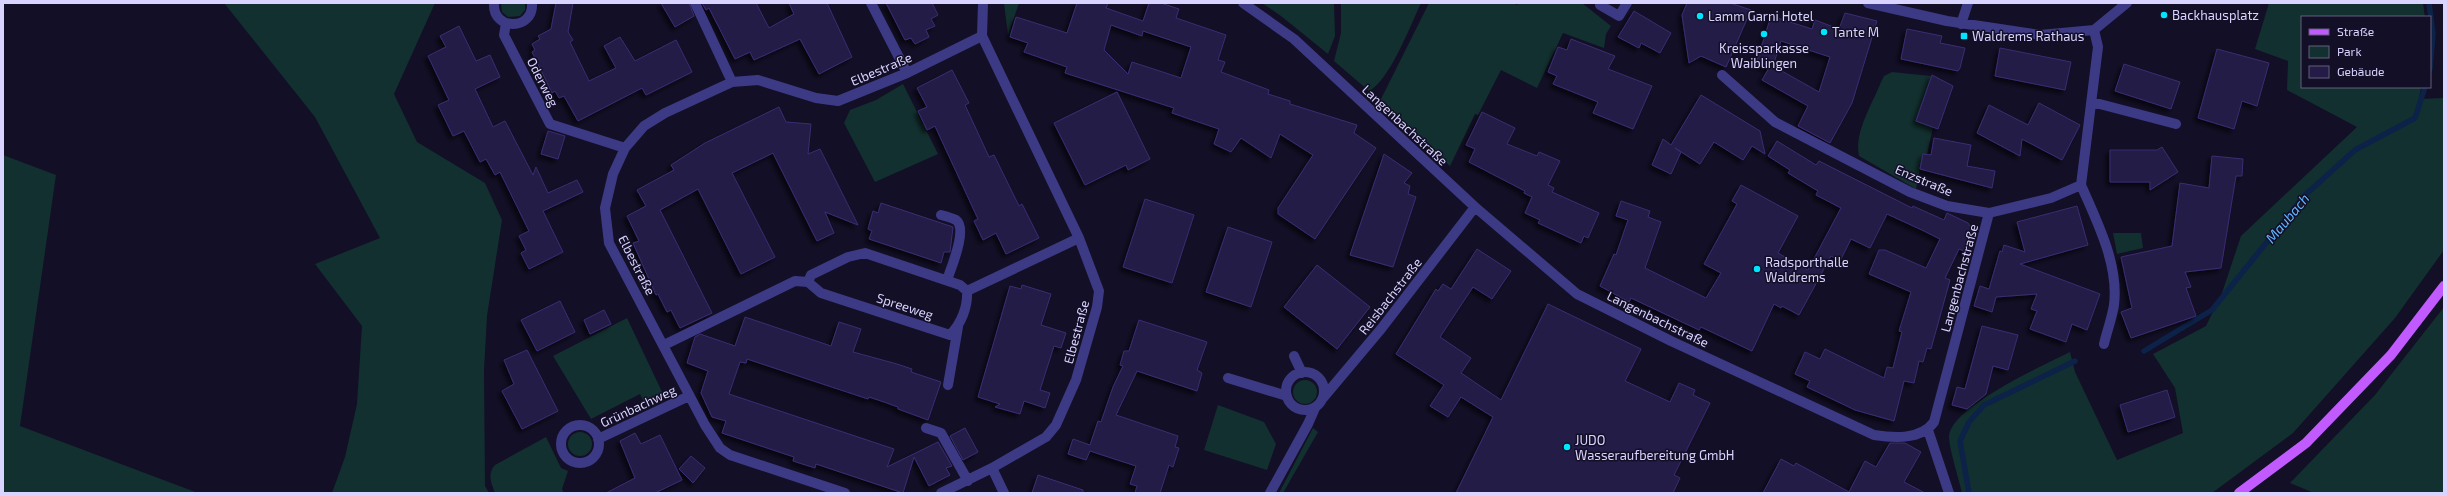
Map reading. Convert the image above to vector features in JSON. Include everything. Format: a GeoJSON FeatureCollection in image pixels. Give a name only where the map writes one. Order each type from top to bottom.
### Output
{"type":"FeatureCollection","features":[{"type":"Feature","properties":{"kind":"main road"},"geometry":{"type":"LineString","coordinates":[[2239,493],[2306,443],[2391,355],[2444,286]]}},
{"type":"Feature","properties":{"kind":"street"},"geometry":{"type":"LineString","coordinates":[[494,3],[497,16],[506,23],[516,25],[527,19],[531,13],[532,3]]}},
{"type":"Feature","properties":{"kind":"street"},"geometry":{"type":"LineString","coordinates":[[695,3],[732,82]]}},
{"type":"Feature","properties":{"kind":"street"},"geometry":{"type":"LineString","coordinates":[[871,3],[907,73]]}},
{"type":"Feature","properties":{"kind":"street","name":"Elbestraße"},"geometry":{"type":"LineString","coordinates":[[941,493],[968,481],[1046,437],[1063,413],[1074,385],[1096,312],[1099,291],[1079,238],[982,36],[982,3]]}},
{"type":"Feature","properties":{"kind":"street","name":"Langenbachstraße"},"geometry":{"type":"LineString","coordinates":[[1243,3],[1294,39],[1475,207],[1577,294],[1671,341],[1874,435],[1906,437],[1928,430],[1936,415],[1989,213]]}},
{"type":"Feature","properties":{"kind":"street"},"geometry":{"type":"LineString","coordinates":[[1600,5],[1619,16],[1627,3]]}},
{"type":"Feature","properties":{"kind":"street"},"geometry":{"type":"LineString","coordinates":[[1868,3],[1961,24],[2040,35],[2094,30],[2127,3]]}},
{"type":"Feature","properties":{"kind":"street"},"geometry":{"type":"LineString","coordinates":[[1961,24],[1968,3]]}},
{"type":"Feature","properties":{"kind":"street","name":"Oderweg"},"geometry":{"type":"LineString","coordinates":[[506,23],[504,35],[550,124],[625,148]]}},
{"type":"Feature","properties":{"kind":"street"},"geometry":{"type":"LineString","coordinates":[[2094,30],[2098,47],[2081,185],[2106,244],[2112,275],[2114,305],[2104,344]]}},
{"type":"Feature","properties":{"kind":"street","name":"Elbestraße"},"geometry":{"type":"LineString","coordinates":[[845,493],[730,455],[720,448],[689,396],[664,345],[609,243],[605,226],[605,208],[614,174],[625,148],[644,126],[665,113],[732,82],[758,80],[816,98],[838,101],[907,73],[982,36]]}},
{"type":"Feature","properties":{"kind":"street","name":"Enzstraße"},"geometry":{"type":"LineString","coordinates":[[1722,75],[1776,122],[1910,192],[1947,206],[1989,213],[2051,198],[2081,185]]}},
{"type":"Feature","properties":{"kind":"street"},"geometry":{"type":"LineString","coordinates":[[2092,102],[2176,124]]}},
{"type":"Feature","properties":{"kind":"street","name":"Reisbachstraße"},"geometry":{"type":"LineString","coordinates":[[1323,398],[1380,329],[1475,207]]}},
{"type":"Feature","properties":{"kind":"street"},"geometry":{"type":"LineString","coordinates":[[941,215],[956,221],[960,227],[960,238],[947,280]]}},
{"type":"Feature","properties":{"kind":"street"},"geometry":{"type":"LineString","coordinates":[[967,291],[1079,238]]}},
{"type":"Feature","properties":{"kind":"street"},"geometry":{"type":"LineString","coordinates":[[664,345],[796,281],[808,282],[811,275],[848,256],[865,253],[960,284],[967,291],[967,302],[958,327],[948,385]]}},
{"type":"Feature","properties":{"kind":"street","name":"Spreeweg"},"geometry":{"type":"LineString","coordinates":[[808,282],[821,293],[950,335],[958,327]]}},
{"type":"Feature","properties":{"kind":"street"},"geometry":{"type":"LineString","coordinates":[[1294,356],[1302,373]]}},
{"type":"Feature","properties":{"kind":"street"},"geometry":{"type":"LineString","coordinates":[[1270,493],[1308,424],[1315,408],[1323,398],[1324,392],[1321,381],[1312,373],[1302,373],[1290,380],[1287,384],[1287,396]]}},
{"type":"Feature","properties":{"kind":"street"},"geometry":{"type":"LineString","coordinates":[[1228,378],[1287,396],[1298,408],[1309,410],[1315,408]]}},
{"type":"Feature","properties":{"kind":"street","name":"Grünbachweg"},"geometry":{"type":"LineString","coordinates":[[598,439],[689,396]]}},
{"type":"Feature","properties":{"kind":"street"},"geometry":{"type":"LineString","coordinates":[[926,428],[941,433],[968,481]]}},
{"type":"Feature","properties":{"kind":"street"},"geometry":{"type":"LineString","coordinates":[[1928,430],[1949,493]]}},
{"type":"Feature","properties":{"kind":"street"},"geometry":{"type":"LineString","coordinates":[[992,468],[1004,493]]}},
{"type":"Feature","properties":{"kind":"green space"},"geometry":{"type":"Polygon","coordinates":[[[224,3],[435,3],[394,94],[417,142],[485,183],[502,220],[487,316],[484,370],[485,486],[489,493],[332,493],[345,457],[357,404],[362,326],[315,264],[380,238],[315,117],[224,3]]]}},
{"type":"Feature","properties":{"kind":"green space"},"geometry":{"type":"Polygon","coordinates":[[[501,3],[525,3],[525,10],[520,16],[508,17],[502,12],[501,3]]]}},
{"type":"Feature","properties":{"kind":"green space"},"geometry":{"type":"Polygon","coordinates":[[[1004,3],[1019,3],[1008,35],[1004,3]]]}},
{"type":"Feature","properties":{"kind":"green space"},"geometry":{"type":"Polygon","coordinates":[[[1262,3],[1334,3],[1335,36],[1328,54],[1281,16],[1262,3]]]}},
{"type":"Feature","properties":{"kind":"green space"},"geometry":{"type":"Polygon","coordinates":[[[1341,3],[1421,3],[1392,64],[1377,85],[1369,91],[1334,61],[1341,33],[1341,3]]]}},
{"type":"Feature","properties":{"kind":"green space"},"geometry":{"type":"Polygon","coordinates":[[[1429,3],[1513,3],[1517,5],[1518,3],[1582,3],[1611,26],[1606,34],[1604,48],[1563,33],[1537,88],[1501,70],[1478,115],[1475,114],[1450,166],[1382,105],[1381,99],[1429,3]]]}},
{"type":"Feature","properties":{"kind":"green space"},"geometry":{"type":"Polygon","coordinates":[[[2269,3],[2423,3],[2425,16],[2301,16],[2301,88],[2421,88],[2419,99],[2444,98],[2444,250],[2395,318],[2293,433],[2212,493],[1962,493],[1949,442],[1949,436],[1954,425],[1965,412],[2000,388],[2070,352],[2075,372],[2117,460],[2183,433],[2175,388],[2153,354],[2206,326],[2222,293],[2241,236],[2357,127],[2287,90],[2288,61],[2255,49],[2269,3]]]}},
{"type":"Feature","properties":{"kind":"green space"},"geometry":{"type":"Polygon","coordinates":[[[1892,72],[1931,76],[1916,121],[1933,127],[1927,155],[1923,154],[1916,189],[1859,156],[1858,147],[1861,128],[1884,76],[1892,72]]]}},
{"type":"Feature","properties":{"kind":"green space"},"geometry":{"type":"Polygon","coordinates":[[[903,84],[938,154],[875,182],[844,123],[850,110],[876,100],[903,84]]]}},
{"type":"Feature","properties":{"kind":"green space"},"geometry":{"type":"Polygon","coordinates":[[[3,155],[56,175],[20,426],[198,493],[3,493],[3,155]]]}},
{"type":"Feature","properties":{"kind":"green space"},"geometry":{"type":"Polygon","coordinates":[[[2113,233],[2141,233],[2143,248],[2117,254],[2113,233]]]}},
{"type":"Feature","properties":{"kind":"green space"},"geometry":{"type":"Polygon","coordinates":[[[2444,307],[2444,493],[2314,493],[2290,483],[2375,395],[2444,307]]]}},
{"type":"Feature","properties":{"kind":"green space"},"geometry":{"type":"Polygon","coordinates":[[[627,318],[664,396],[646,406],[640,394],[591,419],[553,356],[627,318]]]}},
{"type":"Feature","properties":{"kind":"green space"},"geometry":{"type":"Polygon","coordinates":[[[1305,380],[1314,383],[1317,392],[1314,401],[1305,404],[1296,401],[1293,392],[1296,383],[1305,380]]]}},
{"type":"Feature","properties":{"kind":"green space"},"geometry":{"type":"Polygon","coordinates":[[[1218,405],[1264,422],[1276,444],[1267,470],[1204,450],[1218,405]]]}},
{"type":"Feature","properties":{"kind":"green space"},"geometry":{"type":"Polygon","coordinates":[[[1313,428],[1318,432],[1283,493],[1279,493],[1313,428]]]}},
{"type":"Feature","properties":{"kind":"green space"},"geometry":{"type":"Polygon","coordinates":[[[580,432],[589,435],[592,444],[589,453],[580,456],[571,453],[568,444],[571,435],[580,432]]]}},
{"type":"Feature","properties":{"kind":"green space"},"geometry":{"type":"Polygon","coordinates":[[[546,437],[561,468],[568,471],[562,489],[564,493],[495,493],[490,475],[495,465],[546,437]]]}},
{"type":"Feature","properties":{"kind":"building"},"geometry":{"type":"Polygon","coordinates":[[[556,3],[573,3],[568,32],[573,40],[570,42],[589,81],[616,68],[604,46],[620,37],[635,61],[676,40],[692,72],[646,95],[642,88],[578,121],[564,96],[559,98],[555,91],[552,93],[532,52],[535,50],[532,44],[540,39],[538,36],[551,29],[556,3]]]}},
{"type":"Feature","properties":{"kind":"building"},"geometry":{"type":"Polygon","coordinates":[[[661,3],[689,3],[694,16],[675,27],[661,3]]]}},
{"type":"Feature","properties":{"kind":"building"},"geometry":{"type":"Polygon","coordinates":[[[702,3],[756,3],[769,28],[794,14],[789,3],[827,3],[852,57],[819,74],[800,39],[754,60],[750,52],[735,59],[709,8],[706,10],[702,3]]]}},
{"type":"Feature","properties":{"kind":"building"},"geometry":{"type":"Polygon","coordinates":[[[886,3],[932,3],[938,15],[931,19],[935,26],[926,30],[929,37],[915,44],[911,38],[905,40],[886,3]]]}},
{"type":"Feature","properties":{"kind":"building"},"geometry":{"type":"Polygon","coordinates":[[[1077,3],[1108,3],[1106,8],[1143,21],[1149,3],[1161,3],[1179,9],[1176,18],[1226,35],[1218,60],[1225,62],[1221,72],[1269,90],[1268,94],[1290,101],[1290,104],[1357,125],[1354,133],[1376,148],[1315,239],[1278,214],[1278,208],[1313,155],[1280,134],[1271,158],[1241,138],[1231,152],[1214,144],[1219,129],[1172,113],[1174,108],[1065,73],[1067,67],[1024,52],[1028,43],[1010,37],[1016,17],[1067,33],[1077,3]],[[1111,25],[1104,50],[1128,74],[1132,62],[1181,78],[1191,47],[1143,31],[1142,36],[1111,25]]]}},
{"type":"Feature","properties":{"kind":"building"},"geometry":{"type":"Polygon","coordinates":[[[1687,3],[1730,3],[1751,10],[1726,67],[1701,56],[1689,63],[1682,15],[1687,3]]]}},
{"type":"Feature","properties":{"kind":"building"},"geometry":{"type":"Polygon","coordinates":[[[1634,11],[1671,33],[1660,53],[1641,43],[1639,48],[1618,37],[1634,11]]]}},
{"type":"Feature","properties":{"kind":"building"},"geometry":{"type":"Polygon","coordinates":[[[1845,13],[1877,21],[1852,103],[1830,143],[1798,126],[1808,106],[1762,80],[1769,68],[1756,64],[1771,16],[1812,29],[1815,20],[1839,29],[1845,13]],[[1781,41],[1773,66],[1819,92],[1830,57],[1781,41]]]}},
{"type":"Feature","properties":{"kind":"building"},"geometry":{"type":"Polygon","coordinates":[[[459,26],[476,61],[490,55],[500,77],[475,89],[493,127],[505,121],[533,175],[536,167],[548,193],[577,180],[583,192],[543,211],[563,252],[529,269],[521,253],[526,250],[519,236],[529,231],[500,172],[495,175],[486,159],[480,162],[464,131],[453,136],[438,105],[449,100],[428,56],[446,47],[440,36],[459,26]]]}},
{"type":"Feature","properties":{"kind":"building"},"geometry":{"type":"Polygon","coordinates":[[[1907,29],[1942,36],[1940,43],[1965,48],[1958,71],[1901,59],[1907,29]]]}},
{"type":"Feature","properties":{"kind":"building"},"geometry":{"type":"Polygon","coordinates":[[[1571,39],[1615,56],[1608,69],[1652,86],[1633,129],[1593,113],[1598,102],[1553,84],[1557,76],[1548,72],[1558,47],[1567,50],[1571,39]]]}},
{"type":"Feature","properties":{"kind":"building"},"geometry":{"type":"Polygon","coordinates":[[[2000,48],[2071,62],[2065,90],[1995,76],[2000,48]]]}},
{"type":"Feature","properties":{"kind":"building"},"geometry":{"type":"Polygon","coordinates":[[[2217,49],[2269,63],[2257,106],[2242,101],[2234,129],[2198,118],[2217,49]]]}},
{"type":"Feature","properties":{"kind":"building"},"geometry":{"type":"Polygon","coordinates":[[[2124,64],[2180,82],[2171,109],[2115,91],[2124,64]]]}},
{"type":"Feature","properties":{"kind":"building"},"geometry":{"type":"Polygon","coordinates":[[[952,70],[969,103],[965,105],[989,157],[994,155],[1019,206],[1022,204],[1039,238],[1006,254],[996,233],[983,240],[974,221],[978,219],[935,126],[927,130],[918,111],[927,107],[917,88],[952,70]]]}},
{"type":"Feature","properties":{"kind":"building"},"geometry":{"type":"Polygon","coordinates":[[[1932,75],[1953,86],[1938,129],[1916,121],[1932,75]]]}},
{"type":"Feature","properties":{"kind":"building"},"geometry":{"type":"Polygon","coordinates":[[[1117,92],[1150,159],[1128,170],[1126,165],[1085,185],[1054,123],[1117,92]]]}},
{"type":"Feature","properties":{"kind":"building"},"geometry":{"type":"Polygon","coordinates":[[[1701,95],[1760,131],[1765,154],[1752,146],[1743,160],[1714,142],[1700,164],[1675,148],[1681,152],[1671,174],[1652,165],[1663,139],[1671,145],[1701,95]]]}},
{"type":"Feature","properties":{"kind":"building"},"geometry":{"type":"Polygon","coordinates":[[[2039,103],[2080,125],[2062,160],[2022,139],[2020,156],[1977,133],[1989,105],[2028,125],[2039,103]]]}},
{"type":"Feature","properties":{"kind":"building"},"geometry":{"type":"Polygon","coordinates":[[[779,107],[786,122],[811,124],[808,154],[820,149],[858,225],[825,212],[834,233],[817,241],[773,153],[732,173],[775,257],[741,274],[698,189],[660,210],[712,313],[680,328],[671,310],[667,312],[658,294],[656,295],[633,243],[639,241],[627,216],[646,206],[637,190],[674,170],[671,165],[705,143],[779,107]]]}},
{"type":"Feature","properties":{"kind":"building"},"geometry":{"type":"Polygon","coordinates":[[[1482,112],[1515,128],[1507,144],[1537,156],[1539,152],[1560,161],[1548,185],[1554,188],[1552,192],[1599,213],[1588,238],[1584,236],[1581,243],[1538,223],[1540,220],[1525,213],[1532,197],[1524,193],[1525,191],[1469,162],[1475,149],[1466,145],[1482,112]]]}},
{"type":"Feature","properties":{"kind":"building"},"geometry":{"type":"Polygon","coordinates":[[[548,131],[565,136],[558,159],[541,154],[548,131]]]}},
{"type":"Feature","properties":{"kind":"building"},"geometry":{"type":"Polygon","coordinates":[[[1934,138],[1971,145],[1967,166],[1995,171],[1992,188],[1920,169],[1923,154],[1931,155],[1934,138]]]}},
{"type":"Feature","properties":{"kind":"building"},"geometry":{"type":"Polygon","coordinates":[[[1777,141],[1816,165],[1819,161],[1912,208],[1913,206],[1944,220],[1947,213],[1968,223],[1974,232],[1968,253],[1959,249],[1945,278],[1950,280],[1931,349],[1927,348],[1923,362],[1919,361],[1914,383],[1904,381],[1894,421],[1855,410],[1807,387],[1810,381],[1795,374],[1805,352],[1820,359],[1825,349],[1884,378],[1887,367],[1893,368],[1902,332],[1899,331],[1911,292],[1869,274],[1879,250],[1885,250],[1926,268],[1940,239],[1887,214],[1870,248],[1851,239],[1840,261],[1831,256],[1799,315],[1782,306],[1781,308],[1774,304],[1752,351],[1701,327],[1699,330],[1631,298],[1629,302],[1600,286],[1614,254],[1616,255],[1628,220],[1616,216],[1621,201],[1650,211],[1648,217],[1661,222],[1645,268],[1706,298],[1721,273],[1704,264],[1737,204],[1732,201],[1741,185],[1798,216],[1778,253],[1808,270],[1841,208],[1816,195],[1818,191],[1788,173],[1790,170],[1768,156],[1777,141]]]}},
{"type":"Feature","properties":{"kind":"building"},"geometry":{"type":"Polygon","coordinates":[[[2162,147],[2178,172],[2150,190],[2150,182],[2110,182],[2110,150],[2157,150],[2162,147]]]}},
{"type":"Feature","properties":{"kind":"building"},"geometry":{"type":"Polygon","coordinates":[[[1384,154],[1412,173],[1404,183],[1410,186],[1408,194],[1416,197],[1393,267],[1350,255],[1384,154]]]}},
{"type":"Feature","properties":{"kind":"building"},"geometry":{"type":"Polygon","coordinates":[[[2212,156],[2243,159],[2242,176],[2236,176],[2221,268],[2185,272],[2191,287],[2186,288],[2196,316],[2131,338],[2121,312],[2132,308],[2121,257],[2172,246],[2180,183],[2209,188],[2212,156]]]}},
{"type":"Feature","properties":{"kind":"building"},"geometry":{"type":"Polygon","coordinates":[[[1145,199],[1194,215],[1172,283],[1123,267],[1145,199]]]}},
{"type":"Feature","properties":{"kind":"building"},"geometry":{"type":"Polygon","coordinates":[[[881,203],[953,227],[950,252],[944,252],[941,263],[869,239],[872,231],[868,229],[873,211],[878,213],[881,203]]]}},
{"type":"Feature","properties":{"kind":"building"},"geometry":{"type":"Polygon","coordinates":[[[2077,206],[2088,245],[2020,264],[2100,294],[2087,330],[2072,324],[2066,342],[2030,329],[2037,311],[2031,309],[2037,294],[1996,297],[1992,312],[1974,306],[1980,286],[1989,289],[2000,251],[2002,252],[2004,245],[2025,252],[2017,222],[2077,206]]]}},
{"type":"Feature","properties":{"kind":"building"},"geometry":{"type":"Polygon","coordinates":[[[1228,227],[1272,242],[1251,307],[1206,292],[1228,227]]]}},
{"type":"Feature","properties":{"kind":"building"},"geometry":{"type":"Polygon","coordinates":[[[1477,249],[1511,271],[1492,299],[1473,287],[1440,337],[1471,358],[1461,373],[1501,400],[1548,304],[1641,349],[1625,381],[1670,402],[1679,383],[1695,390],[1693,395],[1710,403],[1674,475],[1680,478],[1673,493],[1456,493],[1493,417],[1461,397],[1448,417],[1430,406],[1444,385],[1396,354],[1436,289],[1438,291],[1443,284],[1451,289],[1477,249]]]}},
{"type":"Feature","properties":{"kind":"building"},"geometry":{"type":"Polygon","coordinates":[[[1317,265],[1370,307],[1337,349],[1284,307],[1317,265]]]}},
{"type":"Feature","properties":{"kind":"building"},"geometry":{"type":"Polygon","coordinates":[[[1022,285],[1051,294],[1041,325],[1066,333],[1061,348],[1054,346],[1040,390],[1050,393],[1045,408],[1024,401],[1020,414],[995,407],[1000,404],[978,397],[1010,286],[1021,289],[1022,285]]]}},
{"type":"Feature","properties":{"kind":"building"},"geometry":{"type":"Polygon","coordinates":[[[560,301],[575,332],[537,351],[521,320],[560,301]]]}},
{"type":"Feature","properties":{"kind":"building"},"geometry":{"type":"Polygon","coordinates":[[[604,310],[611,324],[590,334],[584,320],[604,310]]]}},
{"type":"Feature","properties":{"kind":"building"},"geometry":{"type":"Polygon","coordinates":[[[745,317],[831,346],[839,322],[861,329],[853,352],[912,369],[911,372],[941,382],[928,420],[884,402],[869,397],[868,399],[747,359],[746,363],[740,362],[729,394],[894,449],[887,467],[938,442],[952,466],[946,468],[950,475],[929,486],[914,457],[903,493],[816,464],[815,468],[793,461],[794,457],[722,433],[726,421],[712,417],[701,393],[708,371],[687,363],[695,337],[700,334],[735,346],[745,317]]]}},
{"type":"Feature","properties":{"kind":"building"},"geometry":{"type":"Polygon","coordinates":[[[1139,320],[1207,342],[1197,370],[1202,373],[1197,391],[1137,371],[1116,415],[1178,436],[1175,447],[1179,448],[1173,467],[1169,465],[1160,493],[1135,493],[1137,486],[1130,484],[1136,466],[1090,451],[1086,460],[1068,454],[1073,439],[1090,445],[1098,421],[1101,422],[1113,387],[1123,366],[1120,365],[1124,351],[1129,351],[1139,320]]]}},
{"type":"Feature","properties":{"kind":"building"},"geometry":{"type":"Polygon","coordinates":[[[1982,326],[2018,335],[2008,370],[1993,366],[1986,394],[1967,409],[1952,405],[1957,387],[1965,389],[1982,326]]]}},
{"type":"Feature","properties":{"kind":"building"},"geometry":{"type":"Polygon","coordinates":[[[527,350],[558,411],[522,429],[502,391],[514,384],[504,360],[527,350]]]}},
{"type":"Feature","properties":{"kind":"building"},"geometry":{"type":"Polygon","coordinates":[[[2167,390],[2175,417],[2128,432],[2120,405],[2167,390]]]}},
{"type":"Feature","properties":{"kind":"building"},"geometry":{"type":"Polygon","coordinates":[[[965,428],[978,452],[963,460],[950,436],[965,428]]]}},
{"type":"Feature","properties":{"kind":"building"},"geometry":{"type":"Polygon","coordinates":[[[635,433],[641,444],[660,435],[682,480],[655,493],[606,493],[635,478],[620,441],[635,433]]]}},
{"type":"Feature","properties":{"kind":"building"},"geometry":{"type":"Polygon","coordinates":[[[1890,443],[1905,443],[1921,452],[1904,482],[1925,493],[1763,493],[1781,459],[1794,466],[1796,463],[1849,492],[1865,461],[1876,467],[1890,443]]]}},
{"type":"Feature","properties":{"kind":"building"},"geometry":{"type":"Polygon","coordinates":[[[691,456],[705,468],[693,483],[679,469],[691,456]]]}},
{"type":"Feature","properties":{"kind":"building"},"geometry":{"type":"Polygon","coordinates":[[[1038,475],[1083,490],[1083,493],[1032,493],[1038,475]]]}},
{"type":"Feature","properties":{"kind":"waterway","name":"Maubach"},"geometry":{"type":"LineString","coordinates":[[2429,3],[2431,16]]}},
{"type":"Feature","properties":{"kind":"waterway","name":"Maubach"},"geometry":{"type":"LineString","coordinates":[[2431,18],[2433,34],[2431,57]]}},
{"type":"Feature","properties":{"kind":"waterway","name":"Maubach"},"geometry":{"type":"LineString","coordinates":[[2144,351],[2212,310],[2304,196],[2355,150],[2415,118],[2425,88]]}},
{"type":"Feature","properties":{"kind":"waterway","name":"Maubach"},"geometry":{"type":"LineString","coordinates":[[1969,493],[1960,441],[1969,422],[1984,405],[2075,361]]}},
{"type":"Feature","properties":{"kind":"place","name":"Backhausplatz"},"geometry":{"type":"Point","coordinates":[2164,15]}},
{"type":"Feature","properties":{"kind":"place","name":"Lamm Garni Hotel"},"geometry":{"type":"Point","coordinates":[1700,16]}},
{"type":"Feature","properties":{"kind":"place","name":"Tante M"},"geometry":{"type":"Point","coordinates":[1824,32]}},
{"type":"Feature","properties":{"kind":"place","name":"Kreissparkasse Waiblingen"},"geometry":{"type":"Point","coordinates":[1764,34]}},
{"type":"Feature","properties":{"kind":"place","name":"Waldrems Rathaus"},"geometry":{"type":"Point","coordinates":[1964,36]}},
{"type":"Feature","properties":{"kind":"place","name":"Radsporthalle Waldrems"},"geometry":{"type":"Point","coordinates":[1757,269]}},
{"type":"Feature","properties":{"kind":"place","name":"JUDO Wasseraufbereitung GmbH"},"geometry":{"type":"Point","coordinates":[1567,447]}}]}
